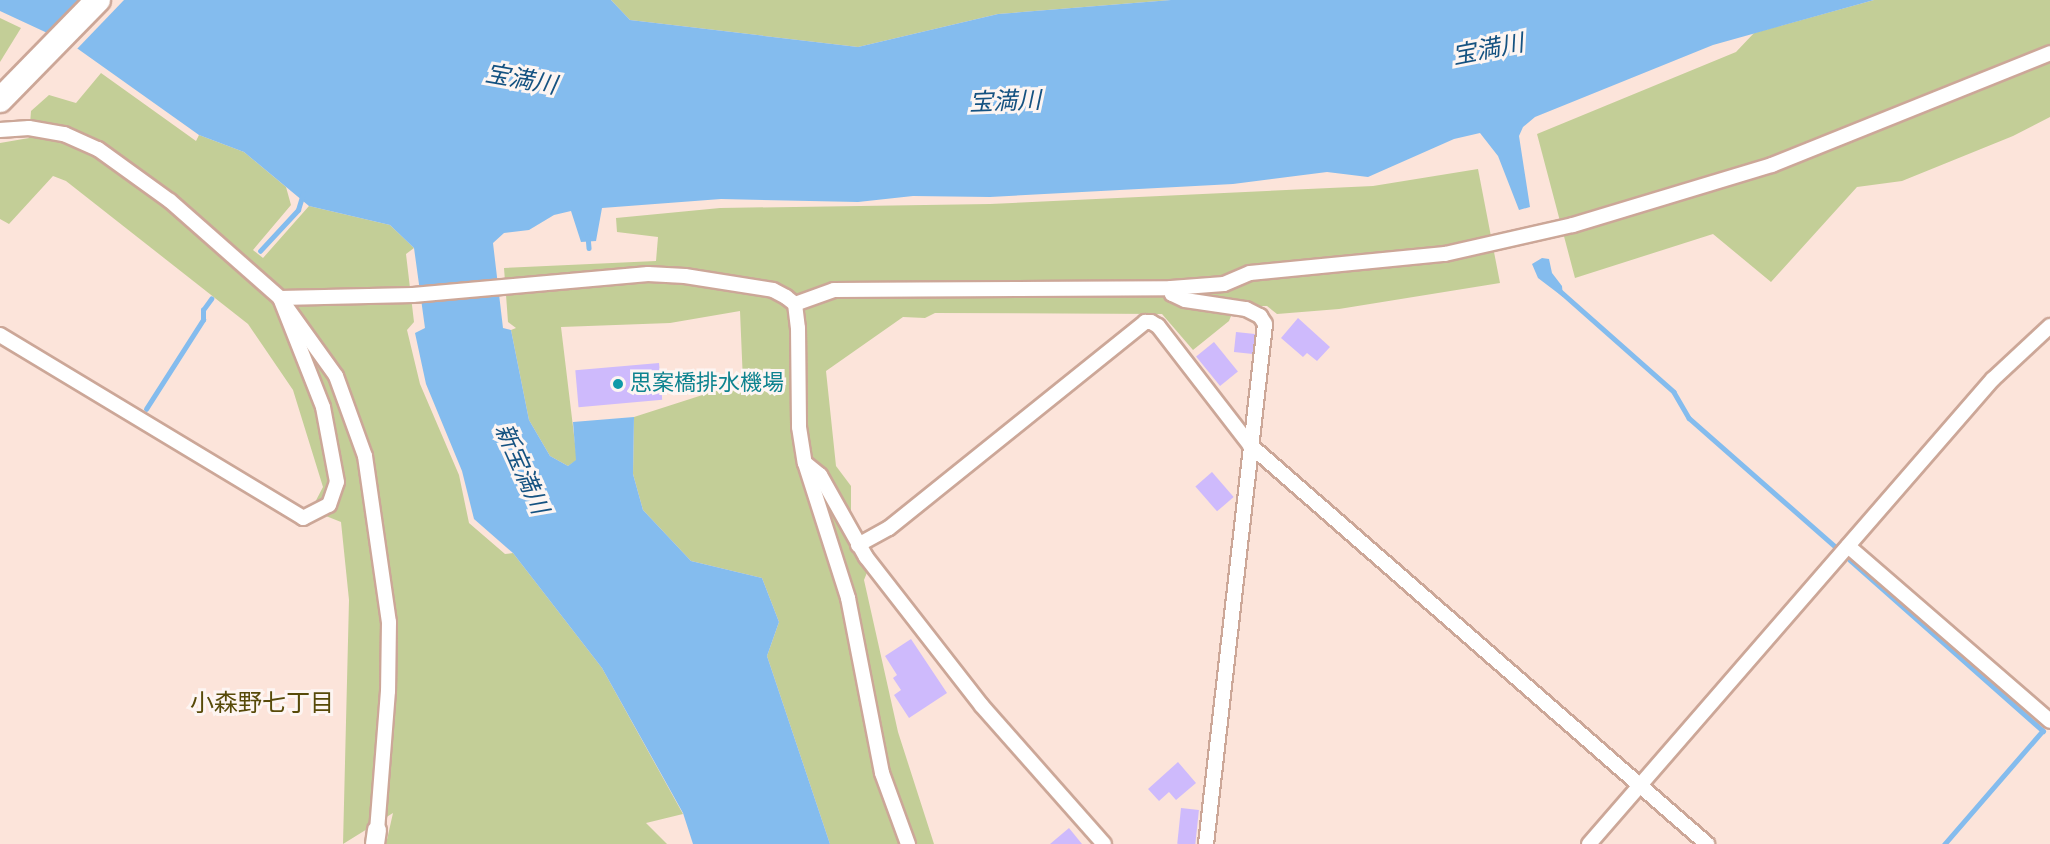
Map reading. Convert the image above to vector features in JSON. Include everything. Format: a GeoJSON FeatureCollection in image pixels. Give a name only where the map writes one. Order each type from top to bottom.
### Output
{"type":"FeatureCollection","features":[{"type":"Feature","properties":{"kind":"highway"},"geometry":{"type":"LineString","coordinates":[[7,93],[98,0]]}},
{"type":"Feature","properties":{"kind":"street"},"geometry":{"type":"LineString","coordinates":[[795,304],[834,290],[1171,288],[1224,284],[1250,273],[1445,254],[1573,225],[1772,165],[2050,53]]}},
{"type":"Feature","properties":{"kind":"street"},"geometry":{"type":"LineString","coordinates":[[0,130],[29,128],[64,134],[99,149],[170,201],[280,298],[336,376],[365,456],[378,526],[389,622],[388,691],[376,837]]}},
{"type":"Feature","properties":{"kind":"street"},"geometry":{"type":"LineString","coordinates":[[280,298],[413,295],[648,274],[685,276],[773,290],[795,304]]}},
{"type":"Feature","properties":{"kind":"street"},"geometry":{"type":"LineString","coordinates":[[1171,288],[1172,294],[1185,300],[1246,309],[1260,316],[1265,324],[1206,844]]}},
{"type":"Feature","properties":{"kind":"street"},"geometry":{"type":"LineString","coordinates":[[0,335],[303,518],[329,505],[337,482],[323,407],[280,298]]}},
{"type":"Feature","properties":{"kind":"street"},"geometry":{"type":"LineString","coordinates":[[795,304],[799,426],[805,463],[848,598],[882,773],[908,844]]}},
{"type":"Feature","properties":{"kind":"street"},"geometry":{"type":"LineString","coordinates":[[858,545],[889,528],[1145,322],[1158,326],[1250,445],[1707,844]]}},
{"type":"Feature","properties":{"kind":"street"},"geometry":{"type":"LineString","coordinates":[[1589,844],[1993,379],[2050,326]]}},
{"type":"Feature","properties":{"kind":"street"},"geometry":{"type":"LineString","coordinates":[[805,463],[820,475],[858,545],[982,706],[1104,844]]}},
{"type":"Feature","properties":{"kind":"street"},"geometry":{"type":"LineString","coordinates":[[1848,546],[2050,721]]}},
{"type":"Feature","properties":{"kind":"green space"},"geometry":{"type":"Polygon","coordinates":[[[611,0],[1171,0],[998,14],[858,47],[630,20],[611,0]]]}},
{"type":"Feature","properties":{"kind":"green space"},"geometry":{"type":"Polygon","coordinates":[[[1874,0],[2050,0],[2050,117],[2013,136],[1902,181],[1857,187],[1771,282],[1713,234],[1575,278],[1537,134],[1736,52],[1754,33],[1874,0]]]}},
{"type":"Feature","properties":{"kind":"green space"},"geometry":{"type":"Polygon","coordinates":[[[0,18],[21,28],[0,62],[0,18]]]}},
{"type":"Feature","properties":{"kind":"green space"},"geometry":{"type":"Polygon","coordinates":[[[101,73],[196,141],[199,135],[244,152],[286,187],[291,205],[253,250],[263,258],[309,206],[390,225],[414,248],[406,254],[414,322],[407,330],[420,384],[459,475],[469,523],[505,554],[513,553],[602,668],[683,814],[646,823],[667,844],[386,844],[393,813],[343,844],[349,600],[341,522],[311,510],[323,487],[293,390],[248,324],[66,181],[53,176],[9,224],[0,219],[0,143],[29,138],[31,111],[49,95],[76,103],[101,73]]]}},
{"type":"Feature","properties":{"kind":"green space"},"geometry":{"type":"Polygon","coordinates":[[[1478,169],[1500,283],[1339,309],[1277,314],[1267,306],[1235,306],[1229,321],[1193,350],[1162,314],[935,313],[925,318],[903,317],[826,371],[836,466],[851,486],[851,540],[868,570],[864,580],[898,732],[934,844],[830,844],[767,656],[779,622],[762,578],[691,561],[643,510],[633,474],[634,417],[743,382],[740,311],[670,323],[561,327],[577,460],[568,466],[550,456],[529,420],[511,330],[516,328],[508,322],[504,268],[656,261],[658,237],[617,232],[616,218],[720,208],[990,204],[1373,186],[1478,169]]]}},
{"type":"Feature","properties":{"kind":"water"},"geometry":{"type":"Polygon","coordinates":[[[0,0],[611,0],[630,20],[858,47],[998,14],[1171,0],[1874,0],[1713,45],[1535,117],[1523,127],[1519,136],[1530,207],[1519,210],[1498,156],[1480,133],[1454,139],[1368,177],[1327,172],[1233,184],[990,197],[913,196],[858,202],[721,199],[602,208],[596,241],[581,242],[571,211],[554,215],[529,230],[504,233],[493,243],[503,328],[511,330],[529,420],[550,456],[568,466],[576,460],[573,422],[634,417],[633,474],[643,510],[691,561],[762,578],[779,622],[767,656],[830,844],[693,844],[683,813],[602,668],[513,553],[474,519],[462,471],[426,384],[415,333],[425,328],[414,248],[390,225],[309,206],[244,152],[199,135],[71,44],[0,11],[0,0]]]}},
{"type":"Feature","properties":{"kind":"water"},"geometry":{"type":"Polygon","coordinates":[[[1542,258],[1549,259],[1552,273],[1562,286],[1563,297],[1538,278],[1532,264],[1542,258]]]}},
{"type":"Feature","properties":{"kind":"pier"},"geometry":{"type":"Polygon","coordinates":[[[84,0],[124,0],[75,51],[48,37],[84,0]]]}},
{"type":"Feature","properties":{"kind":"building"},"geometry":{"type":"Polygon","coordinates":[[[1298,318],[1330,347],[1317,361],[1307,353],[1303,357],[1281,338],[1298,318]]]}},
{"type":"Feature","properties":{"kind":"building"},"geometry":{"type":"Polygon","coordinates":[[[1236,332],[1255,334],[1253,354],[1234,352],[1236,332]]]}},
{"type":"Feature","properties":{"kind":"building"},"geometry":{"type":"Polygon","coordinates":[[[1214,342],[1238,372],[1220,386],[1196,356],[1214,342]]]}},
{"type":"Feature","properties":{"kind":"building","name":"思案橋排水機場"},"geometry":{"type":"Polygon","coordinates":[[[659,363],[662,400],[579,407],[575,370],[659,363]]]}},
{"type":"Feature","properties":{"kind":"building"},"geometry":{"type":"Polygon","coordinates":[[[1212,472],[1234,497],[1217,511],[1195,486],[1212,472]]]}},
{"type":"Feature","properties":{"kind":"building"},"geometry":{"type":"Polygon","coordinates":[[[911,639],[947,693],[909,718],[894,695],[901,690],[893,678],[897,675],[885,656],[911,639]]]}},
{"type":"Feature","properties":{"kind":"building"},"geometry":{"type":"Polygon","coordinates":[[[1178,762],[1196,783],[1176,800],[1169,792],[1159,801],[1148,789],[1178,762]]]}},
{"type":"Feature","properties":{"kind":"building"},"geometry":{"type":"Polygon","coordinates":[[[1181,808],[1199,810],[1195,844],[1177,844],[1181,808]]]}},
{"type":"Feature","properties":{"kind":"building"},"geometry":{"type":"Polygon","coordinates":[[[1069,828],[1082,844],[1050,844],[1069,828]]]}},
{"type":"Feature","properties":{"kind":"waterway"},"geometry":{"type":"LineString","coordinates":[[260,251],[298,210],[303,194]]}},
{"type":"Feature","properties":{"kind":"waterway"},"geometry":{"type":"LineString","coordinates":[[588,236],[589,248]]}},
{"type":"Feature","properties":{"kind":"waterway"},"geometry":{"type":"LineString","coordinates":[[1560,291],[1674,392],[1689,418],[1836,547]]}},
{"type":"Feature","properties":{"kind":"waterway"},"geometry":{"type":"LineString","coordinates":[[146,409],[203,320],[203,310],[211,299]]}},
{"type":"Feature","properties":{"kind":"waterway"},"geometry":{"type":"LineString","coordinates":[[1850,560],[2043,731],[1945,844]]}},
{"type":"Feature","properties":{"kind":"place","name":"思案橋排水機場"},"geometry":{"type":"Point","coordinates":[618,384]}},
{"type":"Feature","properties":{"kind":"district","name":"小森野七丁目"},"geometry":{"type":"Point","coordinates":[262,704]}},
{"type":"Feature","properties":{"kind":"water label","name":"宝満川"},"geometry":{"type":"Point","coordinates":[1488,50]}},
{"type":"Feature","properties":{"kind":"water label","name":"宝満川"},"geometry":{"type":"Point","coordinates":[521,80]}},
{"type":"Feature","properties":{"kind":"water label","name":"宝満川"},"geometry":{"type":"Point","coordinates":[1005,102]}},
{"type":"Feature","properties":{"kind":"water label","name":"新宝満川"},"geometry":{"type":"Point","coordinates":[521,469]}}]}
